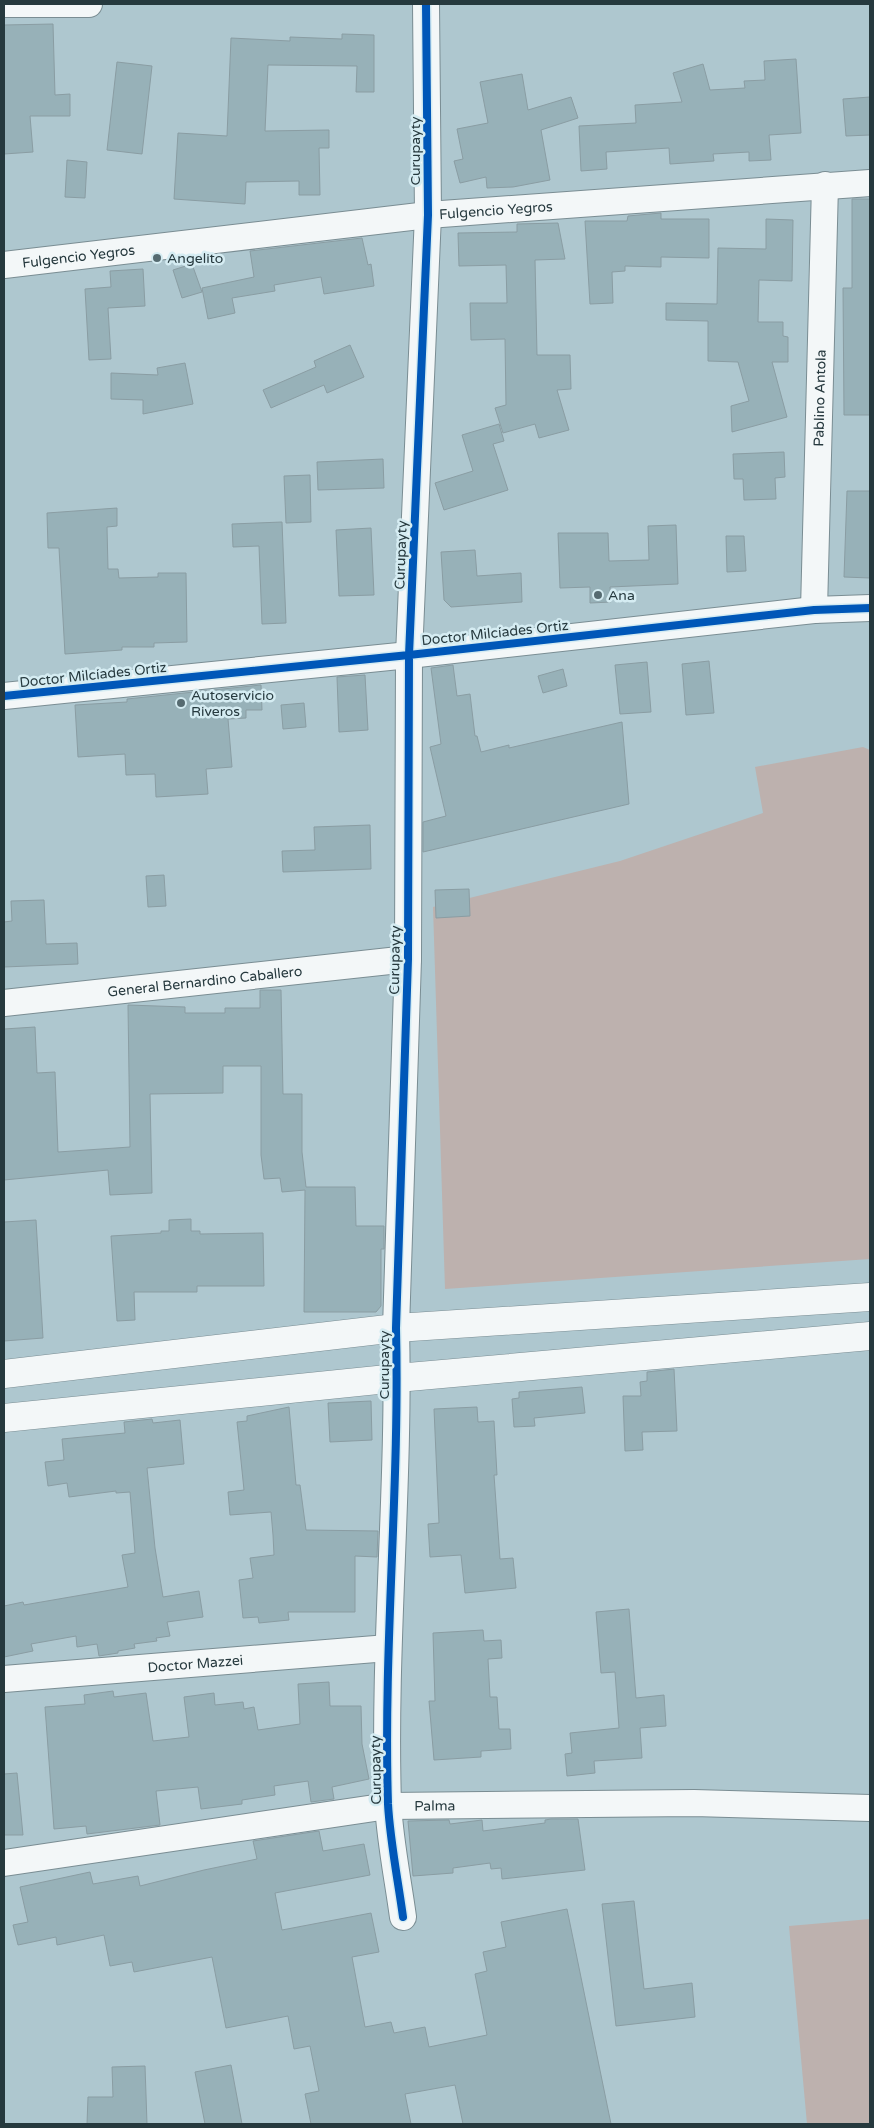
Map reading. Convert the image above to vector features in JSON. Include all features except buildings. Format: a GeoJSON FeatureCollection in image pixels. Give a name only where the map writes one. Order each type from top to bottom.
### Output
{"type":"FeatureCollection","features":[{"type":"Feature","properties":{"kind":"main road"},"geometry":{"type":"LineString","coordinates":[[4,1374],[396,1328],[870,1298]]}},
{"type":"Feature","properties":{"kind":"main road"},"geometry":{"type":"LineString","coordinates":[[4,1418],[398,1378],[870,1336]]}},
{"type":"Feature","properties":{"kind":"street"},"geometry":{"type":"LineString","coordinates":[[4,4],[89,4]]}},
{"type":"Feature","properties":{"kind":"street","name":"Curupayty"},"geometry":{"type":"LineString","coordinates":[[403,1917],[388,1806],[388,1648],[398,1378],[396,1328],[408,959],[409,655],[428,214],[426,4]]}},
{"type":"Feature","properties":{"kind":"street","name":"Fulgencio Yegros"},"geometry":{"type":"LineString","coordinates":[[4,265],[428,214],[870,183]]}},
{"type":"Feature","properties":{"kind":"street","name":"Pablino Antola"},"geometry":{"type":"LineString","coordinates":[[814,610],[825,185]]}},
{"type":"Feature","properties":{"kind":"street","name":"Doctor Milcíades Ortiz"},"geometry":{"type":"LineString","coordinates":[[4,696],[409,655],[814,610],[870,608]]}},
{"type":"Feature","properties":{"kind":"street","name":"General Bernardino Caballero"},"geometry":{"type":"LineString","coordinates":[[4,1003],[408,959]]}},
{"type":"Feature","properties":{"kind":"street","name":"Doctor Mazzei"},"geometry":{"type":"LineString","coordinates":[[4,1679],[388,1648]]}},
{"type":"Feature","properties":{"kind":"street","name":"Palma"},"geometry":{"type":"LineString","coordinates":[[4,1863],[388,1806],[694,1803],[870,1808]]}},
{"type":"Feature","properties":{"kind":"shaded area"},"geometry":{"type":"Polygon","coordinates":[[[863,747],[870,750],[870,1259],[445,1289],[433,907],[620,861],[763,813],[755,767],[863,747]]]}},
{"type":"Feature","properties":{"kind":"shaded area"},"geometry":{"type":"Polygon","coordinates":[[[870,1919],[870,2124],[807,2124],[789,1926],[870,1919]]]}},
{"type":"Feature","properties":{"kind":"cycle path"},"geometry":{"type":"LineString","coordinates":[[403,1917],[389,1818],[387,1744],[396,1447],[396,1328],[408,959],[409,655],[428,215],[426,4]]}},
{"type":"Feature","properties":{"kind":"cycle path"},"geometry":{"type":"LineString","coordinates":[[4,696],[409,655],[814,610],[870,608]]}},
{"type":"Feature","properties":{"kind":"place","name":"Angelito"},"geometry":{"type":"Point","coordinates":[157,258]}},
{"type":"Feature","properties":{"kind":"place","name":"Ana"},"geometry":{"type":"Point","coordinates":[598,595]}},
{"type":"Feature","properties":{"kind":"place","name":"Autoservicio Riveros"},"geometry":{"type":"Point","coordinates":[181,703]}}]}
